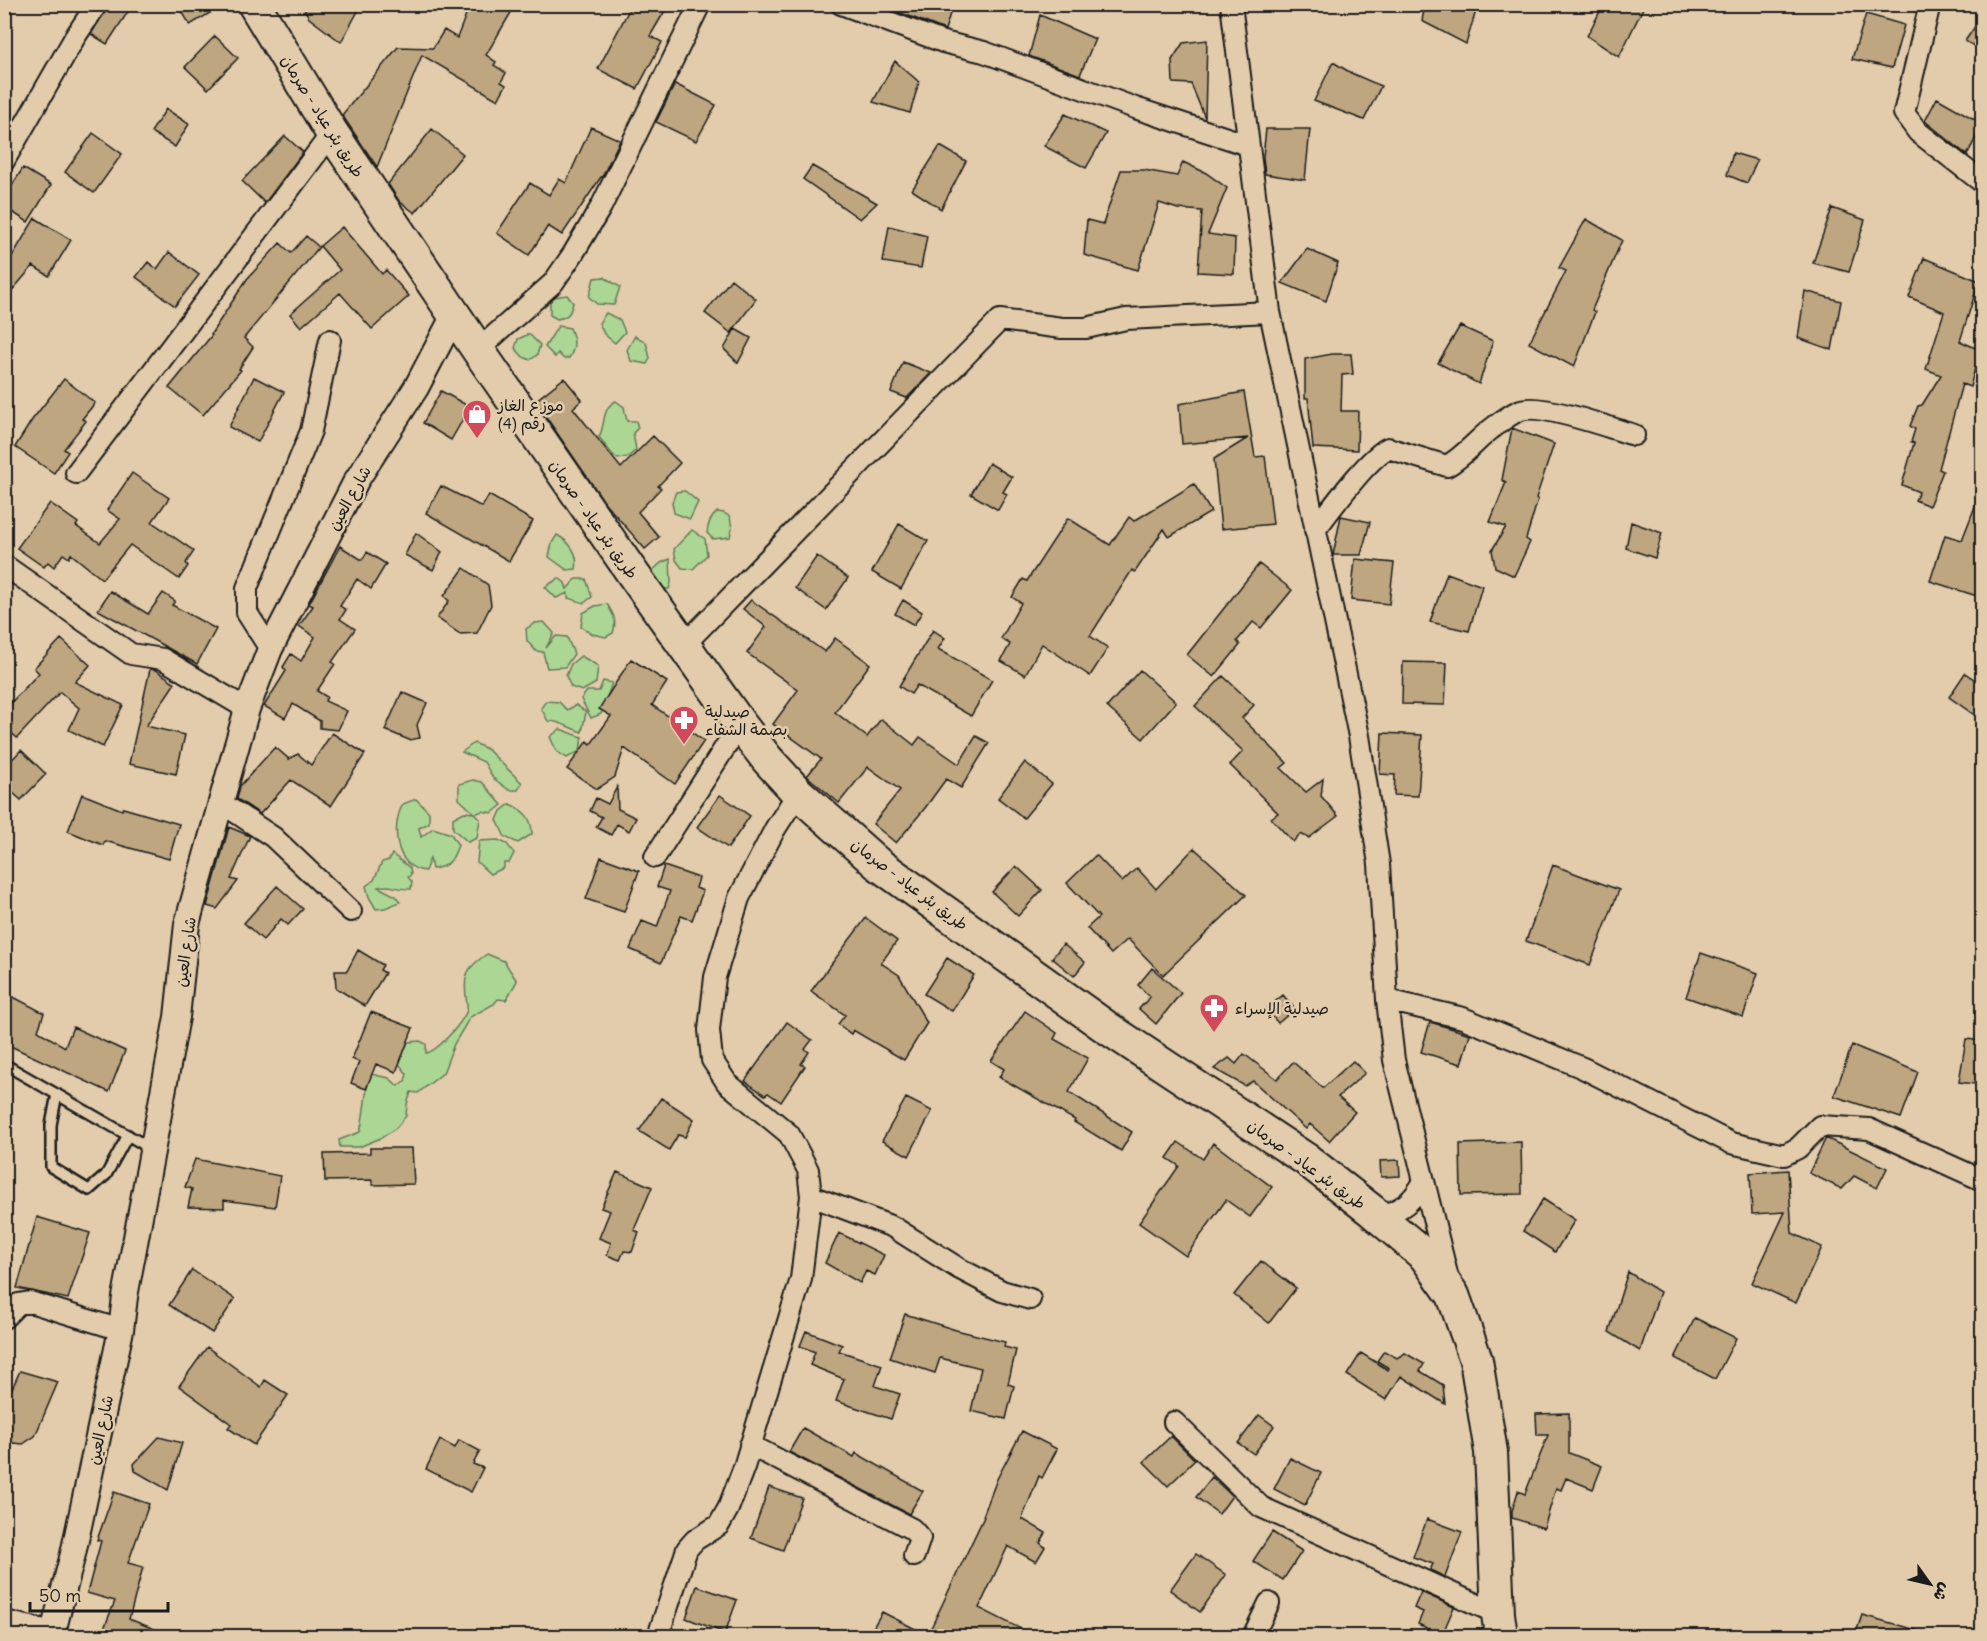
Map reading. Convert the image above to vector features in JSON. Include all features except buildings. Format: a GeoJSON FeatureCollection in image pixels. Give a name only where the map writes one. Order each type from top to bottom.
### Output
{"type":"FeatureCollection","features":[{"type":"Feature","properties":{"kind":"highway","name":"طريق بئر عياد - صرمان"},"geometry":{"type":"LineString","coordinates":[[254,4],[332,133],[477,350],[740,724],[767,759],[798,793],[878,864],[1106,1027],[1307,1160],[1425,1256],[1453,1295],[1476,1360],[1491,1452],[1499,1625]]}},
{"type":"Feature","properties":{"kind":"street"},"geometry":{"type":"LineString","coordinates":[[4,161],[75,37],[97,4]]}},
{"type":"Feature","properties":{"kind":"street"},"geometry":{"type":"LineString","coordinates":[[477,350],[553,283],[573,254],[601,207],[700,4]]}},
{"type":"Feature","properties":{"kind":"street"},"geometry":{"type":"LineString","coordinates":[[841,4],[943,42],[984,52],[1136,108],[1248,145]]}},
{"type":"Feature","properties":{"kind":"street"},"geometry":{"type":"LineString","coordinates":[[1231,4],[1270,312],[1359,736],[1379,864],[1387,1000],[1394,1060],[1453,1295]]}},
{"type":"Feature","properties":{"kind":"street"},"geometry":{"type":"LineString","coordinates":[[1930,4],[1904,112],[1918,132],[1983,183]]}},
{"type":"Feature","properties":{"kind":"street"},"geometry":{"type":"LineString","coordinates":[[76,473],[332,133]]}},
{"type":"Feature","properties":{"kind":"street"},"geometry":{"type":"LineString","coordinates":[[684,645],[1000,320],[1062,328],[1086,327],[1126,319],[1270,312]]}},
{"type":"Feature","properties":{"kind":"street","name":"شارع العين"},"geometry":{"type":"LineString","coordinates":[[53,1634],[73,1554],[121,1330],[125,1297],[177,1017],[187,924],[247,709],[270,649],[356,481],[416,388],[454,315]]}},
{"type":"Feature","properties":{"kind":"street"},"geometry":{"type":"LineString","coordinates":[[270,649],[247,613],[247,588],[311,431],[330,340]]}},
{"type":"Feature","properties":{"kind":"street"},"geometry":{"type":"LineString","coordinates":[[1315,530],[1380,452],[1389,448],[1447,465],[1455,461],[1490,430],[1520,410],[1534,408],[1634,435]]}},
{"type":"Feature","properties":{"kind":"street"},"geometry":{"type":"LineString","coordinates":[[4,565],[131,654],[163,659],[247,709]]}},
{"type":"Feature","properties":{"kind":"street"},"geometry":{"type":"LineString","coordinates":[[655,857],[740,724]]}},
{"type":"Feature","properties":{"kind":"street"},"geometry":{"type":"LineString","coordinates":[[658,1636],[687,1549],[695,1540],[719,1525],[728,1509],[801,1279],[811,1196],[808,1170],[789,1134],[727,1083],[712,1060],[709,1030],[715,977],[739,898],[798,793]]}},
{"type":"Feature","properties":{"kind":"street"},"geometry":{"type":"LineString","coordinates":[[220,802],[273,837],[351,911]]}},
{"type":"Feature","properties":{"kind":"street"},"geometry":{"type":"LineString","coordinates":[[1387,1000],[1462,1018],[1583,1068],[1731,1143],[1784,1155],[1798,1148],[1820,1126],[1869,1129],[1983,1180]]}},
{"type":"Feature","properties":{"kind":"street"},"geometry":{"type":"LineString","coordinates":[[1379,1217],[1394,1212],[1411,1202],[1424,1181]]}},
{"type":"Feature","properties":{"kind":"street"},"geometry":{"type":"LineString","coordinates":[[811,1196],[893,1227],[958,1268],[1002,1291],[1029,1299]]}},
{"type":"Feature","properties":{"kind":"street"},"geometry":{"type":"LineString","coordinates":[[4,1318],[18,1304],[30,1302],[121,1330]]}},
{"type":"Feature","properties":{"kind":"street"},"geometry":{"type":"LineString","coordinates":[[1174,1422],[1261,1508],[1499,1625]]}},
{"type":"Feature","properties":{"kind":"street"},"geometry":{"type":"LineString","coordinates":[[750,1445],[912,1529],[921,1538],[914,1556]]}},
{"type":"Feature","properties":{"kind":"street"},"geometry":{"type":"LineString","coordinates":[[1253,1636],[1269,1604]]}},
{"type":"Feature","properties":{"kind":"street"},"geometry":{"type":"LineString","coordinates":[[4,1621],[53,1634]]}},
{"type":"Feature","properties":{"kind":"lane"},"geometry":{"type":"LineString","coordinates":[[4,1065],[152,1149]]}},
{"type":"Feature","properties":{"kind":"lane"},"geometry":{"type":"LineString","coordinates":[[57,1094],[51,1125],[51,1167],[89,1190],[105,1175],[128,1134]]}},
{"type":"Feature","properties":{"kind":"green space"},"geometry":{"type":"Polygon","coordinates":[[[604,277],[620,287],[614,305],[597,304],[589,297],[594,278],[604,277]]]}},
{"type":"Feature","properties":{"kind":"green space"},"geometry":{"type":"Polygon","coordinates":[[[567,295],[573,303],[568,314],[557,319],[550,315],[550,302],[554,297],[567,295]]]}},
{"type":"Feature","properties":{"kind":"green space"},"geometry":{"type":"Polygon","coordinates":[[[606,313],[620,320],[625,332],[615,343],[604,334],[599,323],[606,313]]]}},
{"type":"Feature","properties":{"kind":"green space"},"geometry":{"type":"Polygon","coordinates":[[[558,326],[570,328],[572,332],[574,347],[569,358],[564,359],[558,353],[555,357],[545,347],[558,326]]]}},
{"type":"Feature","properties":{"kind":"green space"},"geometry":{"type":"Polygon","coordinates":[[[529,334],[540,345],[537,355],[530,360],[523,357],[515,348],[518,339],[529,334]]]}},
{"type":"Feature","properties":{"kind":"green space"},"geometry":{"type":"Polygon","coordinates":[[[635,336],[646,342],[650,358],[647,364],[631,361],[627,350],[635,336]]]}},
{"type":"Feature","properties":{"kind":"green space"},"geometry":{"type":"Polygon","coordinates":[[[616,401],[624,407],[627,421],[636,421],[638,428],[633,433],[636,450],[628,457],[618,459],[599,437],[606,412],[616,401]]]}},
{"type":"Feature","properties":{"kind":"green space"},"geometry":{"type":"Polygon","coordinates":[[[685,491],[698,502],[690,519],[674,513],[672,502],[676,492],[685,491]]]}},
{"type":"Feature","properties":{"kind":"green space"},"geometry":{"type":"Polygon","coordinates":[[[717,512],[730,517],[732,529],[730,537],[713,539],[707,533],[710,521],[717,512]]]}},
{"type":"Feature","properties":{"kind":"green space"},"geometry":{"type":"Polygon","coordinates":[[[692,530],[705,539],[707,555],[693,569],[682,568],[676,560],[674,549],[692,530]]]}},
{"type":"Feature","properties":{"kind":"green space"},"geometry":{"type":"Polygon","coordinates":[[[557,535],[566,541],[575,553],[576,569],[567,570],[549,557],[552,543],[557,535]]]}},
{"type":"Feature","properties":{"kind":"green space"},"geometry":{"type":"Polygon","coordinates":[[[670,559],[669,589],[650,586],[651,572],[670,559]]]}},
{"type":"Feature","properties":{"kind":"green space"},"geometry":{"type":"Polygon","coordinates":[[[559,578],[565,583],[567,589],[576,579],[586,579],[592,597],[584,603],[568,598],[568,593],[556,598],[545,587],[559,578]]]}},
{"type":"Feature","properties":{"kind":"green space"},"geometry":{"type":"Polygon","coordinates":[[[607,604],[614,618],[613,633],[606,637],[592,634],[581,627],[583,613],[595,606],[607,604]]]}},
{"type":"Feature","properties":{"kind":"green space"},"geometry":{"type":"Polygon","coordinates":[[[544,622],[554,633],[546,648],[556,636],[567,637],[574,654],[565,667],[547,668],[543,652],[536,651],[527,641],[526,629],[535,623],[544,622]]]}},
{"type":"Feature","properties":{"kind":"green space"},"geometry":{"type":"Polygon","coordinates":[[[581,656],[598,666],[596,683],[582,691],[571,687],[566,676],[571,664],[581,656]]]}},
{"type":"Feature","properties":{"kind":"green space"},"geometry":{"type":"Polygon","coordinates":[[[603,681],[612,683],[601,714],[591,718],[581,699],[587,691],[599,691],[603,681]]]}},
{"type":"Feature","properties":{"kind":"green space"},"geometry":{"type":"Polygon","coordinates":[[[546,701],[559,702],[567,710],[576,705],[586,712],[582,732],[561,723],[548,721],[541,708],[546,701]]]}},
{"type":"Feature","properties":{"kind":"green space"},"geometry":{"type":"Polygon","coordinates":[[[560,729],[582,737],[580,751],[567,758],[557,752],[550,737],[560,729]]]}},
{"type":"Feature","properties":{"kind":"green space"},"geometry":{"type":"Polygon","coordinates":[[[474,743],[487,749],[522,783],[518,790],[509,790],[493,778],[484,762],[462,752],[474,743]]]}},
{"type":"Feature","properties":{"kind":"green space"},"geometry":{"type":"Polygon","coordinates":[[[473,780],[482,782],[502,805],[492,813],[482,811],[475,814],[480,819],[477,838],[468,842],[453,829],[453,818],[464,812],[474,813],[459,799],[459,784],[473,780]]]}},
{"type":"Feature","properties":{"kind":"green space"},"geometry":{"type":"Polygon","coordinates":[[[416,799],[429,812],[429,823],[419,828],[421,837],[433,828],[451,834],[458,845],[452,859],[446,864],[432,869],[430,858],[425,871],[407,862],[398,844],[399,813],[403,804],[416,799]]]}},
{"type":"Feature","properties":{"kind":"green space"},"geometry":{"type":"Polygon","coordinates":[[[510,804],[524,813],[531,823],[532,834],[518,843],[505,837],[497,820],[501,811],[510,804]]]}},
{"type":"Feature","properties":{"kind":"green space"},"geometry":{"type":"Polygon","coordinates":[[[498,840],[507,844],[514,853],[509,863],[504,863],[504,868],[490,874],[477,862],[479,841],[498,840]]]}},
{"type":"Feature","properties":{"kind":"green space"},"geometry":{"type":"Polygon","coordinates":[[[392,854],[410,868],[411,875],[408,877],[412,882],[411,889],[378,887],[396,896],[400,902],[376,909],[366,886],[374,880],[382,862],[389,860],[392,854]]]}},
{"type":"Feature","properties":{"kind":"green space"},"geometry":{"type":"Polygon","coordinates":[[[487,954],[504,961],[517,981],[506,1000],[498,999],[494,1004],[470,1017],[454,1044],[443,1073],[418,1093],[411,1092],[406,1116],[396,1128],[381,1138],[359,1147],[340,1147],[339,1140],[360,1132],[371,1074],[389,1078],[398,1086],[405,1081],[407,1074],[399,1064],[408,1042],[420,1041],[426,1044],[426,1053],[443,1042],[467,1010],[465,981],[469,971],[487,954]]]}},
{"type":"Feature","properties":{"kind":"place","name":"موزع الغاز رقم (4)"},"geometry":{"type":"Point","coordinates":[477,440]}},
{"type":"Feature","properties":{"kind":"place","name":"صيدلية بصمة الشفاء"},"geometry":{"type":"Point","coordinates":[684,746]}},
{"type":"Feature","properties":{"kind":"place","name":"صيدلية الإسراء"},"geometry":{"type":"Point","coordinates":[1214,1034]}}]}
